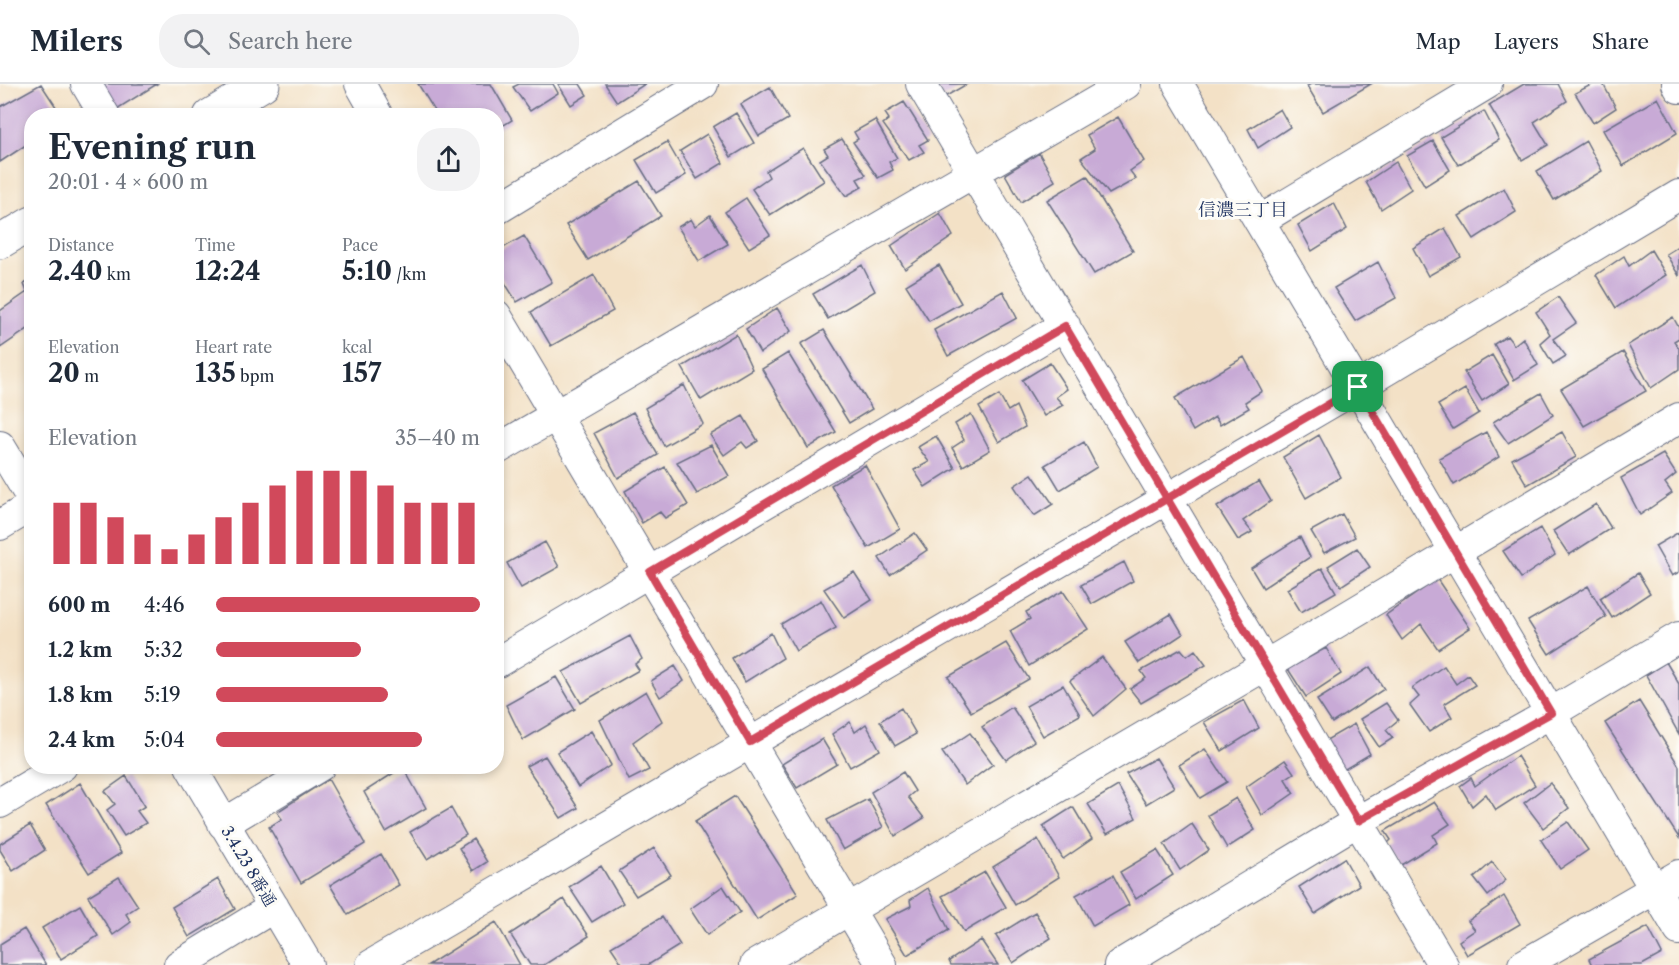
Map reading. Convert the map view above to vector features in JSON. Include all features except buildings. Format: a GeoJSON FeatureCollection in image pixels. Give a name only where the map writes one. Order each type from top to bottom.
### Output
{"type":"FeatureCollection","features":[{"type":"Feature","properties":{"kind":"main road"},"geometry":{"type":"LineString","coordinates":[[223,108],[262,84]]}},
{"type":"Feature","properties":{"kind":"main road"},"geometry":{"type":"LineString","coordinates":[[0,242],[24,228]]}},
{"type":"Feature","properties":{"kind":"street"},"geometry":{"type":"LineString","coordinates":[[86,84],[100,108]]}},
{"type":"Feature","properties":{"kind":"street"},"geometry":{"type":"LineString","coordinates":[[360,84],[374,108]]}},
{"type":"Feature","properties":{"kind":"street"},"geometry":{"type":"LineString","coordinates":[[504,205],[703,84]]}},
{"type":"Feature","properties":{"kind":"street"},"geometry":{"type":"LineString","coordinates":[[921,84],[1443,965]]}},
{"type":"Feature","properties":{"kind":"street"},"geometry":{"type":"LineString","coordinates":[[504,445],[1126,84]]}},
{"type":"Feature","properties":{"kind":"street"},"geometry":{"type":"LineString","coordinates":[[1178,84],[1551,713],[1667,882],[1679,930]]}},
{"type":"Feature","properties":{"kind":"street"},"geometry":{"type":"LineString","coordinates":[[1259,221],[1487,84]]}},
{"type":"Feature","properties":{"kind":"street"},"geometry":{"type":"LineString","coordinates":[[1677,84],[1679,88]]}},
{"type":"Feature","properties":{"kind":"street"},"geometry":{"type":"LineString","coordinates":[[371,965],[1358,387],[1679,195]]}},
{"type":"Feature","properties":{"kind":"street"},"geometry":{"type":"LineString","coordinates":[[504,658],[1065,326]]}},
{"type":"Feature","properties":{"kind":"street"},"geometry":{"type":"LineString","coordinates":[[504,328],[882,965]]}},
{"type":"Feature","properties":{"kind":"street"},"geometry":{"type":"LineString","coordinates":[[755,965],[1679,418]]}},
{"type":"Feature","properties":{"kind":"street"},"geometry":{"type":"LineString","coordinates":[[0,446],[24,483]]}},
{"type":"Feature","properties":{"kind":"street"},"geometry":{"type":"LineString","coordinates":[[0,525],[24,497]]}},
{"type":"Feature","properties":{"kind":"street"},"geometry":{"type":"LineString","coordinates":[[1119,965],[1358,821],[1551,713],[1679,637]]}},
{"type":"Feature","properties":{"kind":"street"},"geometry":{"type":"LineString","coordinates":[[0,803],[49,774]]}},
{"type":"Feature","properties":{"kind":"street","name":"3.4.23 8番通"},"geometry":{"type":"LineString","coordinates":[[195,774],[308,965]]}},
{"type":"Feature","properties":{"kind":"street"},"geometry":{"type":"LineString","coordinates":[[223,824],[307,774]]}},
{"type":"Feature","properties":{"kind":"street"},"geometry":{"type":"LineString","coordinates":[[1523,965],[1667,882]]}},
{"type":"Feature","properties":{"kind":"street"},"geometry":{"type":"LineString","coordinates":[[179,965],[274,907]]}},
{"type":"Feature","properties":{"kind":"district","name":"信濃三丁目"},"geometry":{"type":"Point","coordinates":[1243,210]}},
{"type":"Feature","properties":{"kind":"route"},"geometry":{"type":"LineString","coordinates":[[1358,387],[1294,424],[1168,498],[890,661],[750,742],[650,572],[1065,326],[1168,498],[1358,821],[1551,713],[1358,387]]}}]}
